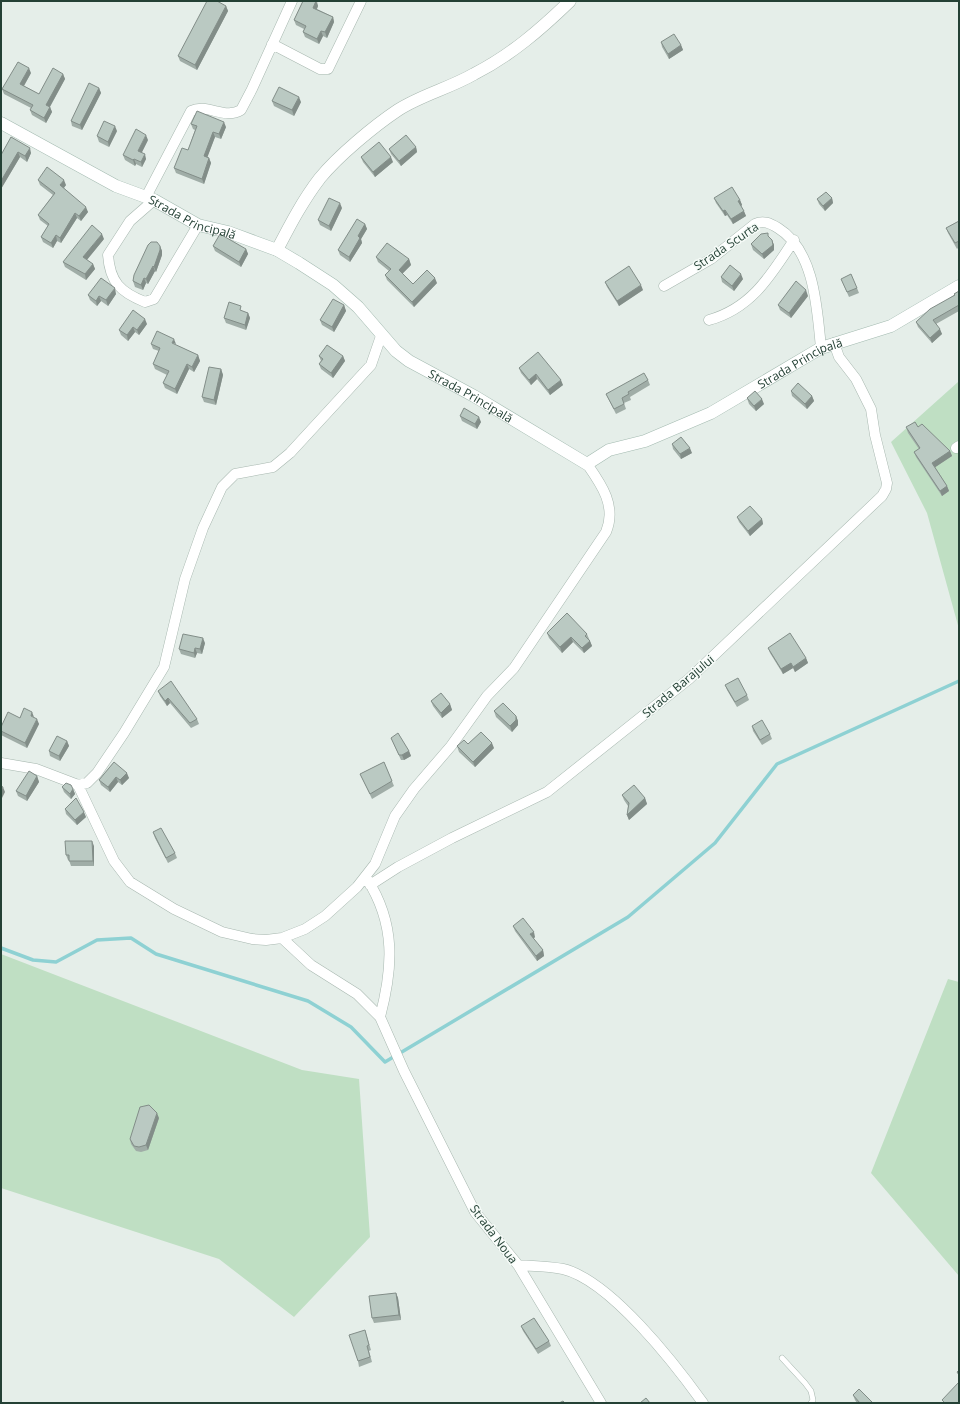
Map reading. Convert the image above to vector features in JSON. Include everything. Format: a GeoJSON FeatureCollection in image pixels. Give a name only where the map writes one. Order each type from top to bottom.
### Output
{"type":"FeatureCollection","features":[{"type":"Feature","properties":{"kind":"main road"},"geometry":{"type":"LineString","coordinates":[[277,250],[301,204],[321,177],[344,153],[398,110],[475,74],[516,50],[539,31],[570,1]]}},
{"type":"Feature","properties":{"kind":"main road","name":"Strada Principală"},"geometry":{"type":"LineString","coordinates":[[1,124],[116,186],[150,198],[198,225],[228,232],[277,250],[333,285],[358,308],[396,351],[409,361],[474,396],[587,464],[608,450],[645,441],[711,413],[821,348],[891,326],[959,286]]}},
{"type":"Feature","properties":{"kind":"street"},"geometry":{"type":"LineString","coordinates":[[198,225],[154,298],[146,302],[136,299],[118,286],[112,278],[108,255],[130,221],[150,198],[191,111],[197,108],[206,108],[229,113],[241,110],[292,1]]}},
{"type":"Feature","properties":{"kind":"street"},"geometry":{"type":"LineString","coordinates":[[272,44],[320,69],[328,69],[361,1]]}},
{"type":"Feature","properties":{"kind":"street","name":"Strada Scurta"},"geometry":{"type":"LineString","coordinates":[[664,286],[711,259],[759,222],[768,223],[794,240],[802,253],[813,288],[821,348]]}},
{"type":"Feature","properties":{"kind":"street"},"geometry":{"type":"LineString","coordinates":[[709,320],[737,309],[754,295],[766,281],[794,240]]}},
{"type":"Feature","properties":{"kind":"street"},"geometry":{"type":"LineString","coordinates":[[1,763],[36,769],[78,785],[87,783],[97,773],[124,733],[164,667],[185,579],[203,528],[222,487],[235,474],[244,471],[273,467],[290,453],[371,365],[382,336]]}},
{"type":"Feature","properties":{"kind":"street","name":"Strada Barajului"},"geometry":{"type":"LineString","coordinates":[[367,880],[398,867],[452,838],[547,792],[689,679],[738,634],[885,492],[887,483],[886,475],[875,435],[871,409],[856,379],[839,357],[834,343]]}},
{"type":"Feature","properties":{"kind":"street"},"geometry":{"type":"LineString","coordinates":[[78,785],[114,861],[130,882],[174,909],[222,932],[266,940],[282,938],[306,928],[326,916],[367,880],[396,816],[414,789],[451,746],[487,696],[514,668],[606,532],[610,520],[608,501],[587,464]]}},
{"type":"Feature","properties":{"kind":"street"},"geometry":{"type":"LineString","coordinates":[[367,880],[384,913],[389,936],[390,966],[382,1021]]}},
{"type":"Feature","properties":{"kind":"street"},"geometry":{"type":"LineString","coordinates":[[282,938],[311,964],[357,994],[382,1021]]}},
{"type":"Feature","properties":{"kind":"street","name":"Strada Noua"},"geometry":{"type":"LineString","coordinates":[[382,1021],[444,1153],[475,1212],[518,1265],[601,1403]]}},
{"type":"Feature","properties":{"kind":"street"},"geometry":{"type":"LineString","coordinates":[[518,1265],[564,1269],[592,1282],[627,1312],[686,1380],[703,1403]]}},
{"type":"Feature","properties":{"kind":"lane"},"geometry":{"type":"LineString","coordinates":[[782,1358],[811,1391],[813,1400],[811,1403]]}},
{"type":"Feature","properties":{"kind":"green space"},"geometry":{"type":"Polygon","coordinates":[[[959,377],[959,629],[927,513],[891,442],[958,382],[959,377]]]}},
{"type":"Feature","properties":{"kind":"green space"},"geometry":{"type":"Polygon","coordinates":[[[1,954],[302,1070],[359,1079],[370,1237],[294,1317],[219,1259],[1,1188],[1,954]]]}},
{"type":"Feature","properties":{"kind":"green space"},"geometry":{"type":"Polygon","coordinates":[[[948,979],[959,982],[959,1276],[871,1173],[948,979]]]}},
{"type":"Feature","properties":{"kind":"building"},"geometry":{"type":"Polygon","coordinates":[[[207,1],[217,1],[226,6],[195,65],[178,56],[207,1]]]}},
{"type":"Feature","properties":{"kind":"building"},"geometry":{"type":"Polygon","coordinates":[[[303,1],[316,1],[313,8],[333,17],[325,32],[321,31],[317,39],[303,32],[306,26],[294,20],[303,1]]]}},
{"type":"Feature","properties":{"kind":"building"},"geometry":{"type":"Polygon","coordinates":[[[674,34],[681,45],[668,54],[661,42],[674,34]]]}},
{"type":"Feature","properties":{"kind":"building"},"geometry":{"type":"Polygon","coordinates":[[[18,62],[29,68],[20,84],[39,94],[53,68],[63,74],[46,105],[50,107],[44,118],[30,110],[33,105],[2,89],[18,62]]]}},
{"type":"Feature","properties":{"kind":"building"},"geometry":{"type":"Polygon","coordinates":[[[89,83],[99,88],[80,125],[71,121],[89,83]]]}},
{"type":"Feature","properties":{"kind":"building"},"geometry":{"type":"Polygon","coordinates":[[[279,87],[299,97],[292,110],[272,101],[279,87]]]}},
{"type":"Feature","properties":{"kind":"building"},"geometry":{"type":"Polygon","coordinates":[[[197,111],[224,122],[219,134],[213,132],[204,156],[209,158],[202,179],[174,168],[182,148],[188,150],[197,126],[191,124],[197,111]]]}},
{"type":"Feature","properties":{"kind":"building"},"geometry":{"type":"Polygon","coordinates":[[[104,121],[115,126],[108,142],[97,136],[104,121]]]}},
{"type":"Feature","properties":{"kind":"building"},"geometry":{"type":"Polygon","coordinates":[[[136,129],[146,135],[138,151],[145,154],[141,162],[123,155],[136,129]]]}},
{"type":"Feature","properties":{"kind":"building"},"geometry":{"type":"Polygon","coordinates":[[[406,135],[416,147],[399,161],[389,149],[406,135]]]}},
{"type":"Feature","properties":{"kind":"building"},"geometry":{"type":"Polygon","coordinates":[[[11,137],[30,148],[25,156],[18,152],[1,181],[1,155],[11,137]]]}},
{"type":"Feature","properties":{"kind":"building"},"geometry":{"type":"Polygon","coordinates":[[[379,142],[391,157],[373,172],[361,157],[379,142]]]}},
{"type":"Feature","properties":{"kind":"building"},"geometry":{"type":"Polygon","coordinates":[[[47,167],[64,180],[60,185],[86,207],[79,216],[75,213],[60,238],[56,235],[51,243],[41,237],[49,224],[38,215],[55,193],[38,180],[47,167]]]}},
{"type":"Feature","properties":{"kind":"building"},"geometry":{"type":"Polygon","coordinates":[[[732,187],[740,200],[738,201],[744,211],[731,219],[714,198],[732,187]]]}},
{"type":"Feature","properties":{"kind":"building"},"geometry":{"type":"Polygon","coordinates":[[[826,192],[832,198],[823,206],[817,199],[826,192]]]}},
{"type":"Feature","properties":{"kind":"building"},"geometry":{"type":"Polygon","coordinates":[[[329,198],[340,203],[329,226],[318,220],[329,198]]]}},
{"type":"Feature","properties":{"kind":"building"},"geometry":{"type":"Polygon","coordinates":[[[357,219],[365,224],[358,236],[360,238],[349,257],[338,250],[357,219]]]}},
{"type":"Feature","properties":{"kind":"building"},"geometry":{"type":"Polygon","coordinates":[[[959,221],[959,241],[955,243],[946,228],[959,221]]]}},
{"type":"Feature","properties":{"kind":"building"},"geometry":{"type":"Polygon","coordinates":[[[92,225],[102,234],[83,257],[93,264],[85,274],[63,262],[92,225]]]}},
{"type":"Feature","properties":{"kind":"building"},"geometry":{"type":"Polygon","coordinates":[[[768,233],[773,245],[762,254],[751,244],[761,234],[768,233]]]}},
{"type":"Feature","properties":{"kind":"building"},"geometry":{"type":"Polygon","coordinates":[[[220,234],[246,249],[239,262],[213,246],[220,234]]]}},
{"type":"Feature","properties":{"kind":"building"},"geometry":{"type":"Polygon","coordinates":[[[151,242],[157,242],[160,246],[160,250],[154,267],[153,266],[146,279],[144,278],[141,285],[133,281],[134,275],[148,245],[151,242]]]}},
{"type":"Feature","properties":{"kind":"building"},"geometry":{"type":"Polygon","coordinates":[[[387,243],[409,259],[399,270],[413,284],[427,270],[435,278],[412,302],[385,275],[391,269],[376,257],[387,243]]]}},
{"type":"Feature","properties":{"kind":"building"},"geometry":{"type":"Polygon","coordinates":[[[730,265],[741,274],[732,286],[721,277],[730,265]]]}},
{"type":"Feature","properties":{"kind":"building"},"geometry":{"type":"Polygon","coordinates":[[[629,266],[641,285],[617,301],[605,282],[629,266]]]}},
{"type":"Feature","properties":{"kind":"building"},"geometry":{"type":"Polygon","coordinates":[[[851,274],[857,288],[847,292],[841,279],[851,274]]]}},
{"type":"Feature","properties":{"kind":"building"},"geometry":{"type":"Polygon","coordinates":[[[101,278],[115,288],[106,300],[99,296],[96,301],[88,295],[101,278]]]}},
{"type":"Feature","properties":{"kind":"building"},"geometry":{"type":"Polygon","coordinates":[[[796,281],[806,290],[789,313],[778,305],[796,281]]]}},
{"type":"Feature","properties":{"kind":"building"},"geometry":{"type":"Polygon","coordinates":[[[959,291],[959,305],[933,320],[940,329],[930,338],[916,322],[930,309],[955,295],[954,294],[959,291]]]}},
{"type":"Feature","properties":{"kind":"building"},"geometry":{"type":"Polygon","coordinates":[[[333,299],[344,305],[332,327],[320,320],[333,299]]]}},
{"type":"Feature","properties":{"kind":"building"},"geometry":{"type":"Polygon","coordinates":[[[229,302],[241,306],[240,310],[248,313],[245,325],[224,318],[229,302]]]}},
{"type":"Feature","properties":{"kind":"building"},"geometry":{"type":"Polygon","coordinates":[[[133,310],[145,319],[137,330],[133,327],[127,335],[119,330],[133,310]]]}},
{"type":"Feature","properties":{"kind":"building"},"geometry":{"type":"Polygon","coordinates":[[[157,331],[174,339],[172,343],[198,355],[192,367],[187,364],[175,389],[163,383],[169,371],[153,364],[160,348],[151,344],[157,331]]]}},
{"type":"Feature","properties":{"kind":"building"},"geometry":{"type":"Polygon","coordinates":[[[327,345],[343,356],[331,373],[319,364],[323,359],[319,356],[327,345]]]}},
{"type":"Feature","properties":{"kind":"building"},"geometry":{"type":"Polygon","coordinates":[[[538,352],[561,380],[548,390],[536,374],[529,380],[519,368],[538,352]]]}},
{"type":"Feature","properties":{"kind":"building"},"geometry":{"type":"Polygon","coordinates":[[[209,367],[221,369],[214,400],[202,397],[209,367]]]}},
{"type":"Feature","properties":{"kind":"building"},"geometry":{"type":"Polygon","coordinates":[[[644,373],[648,380],[628,392],[629,394],[622,398],[624,404],[614,409],[606,394],[644,373]]]}},
{"type":"Feature","properties":{"kind":"building"},"geometry":{"type":"Polygon","coordinates":[[[798,383],[812,396],[805,404],[791,391],[798,383]]]}},
{"type":"Feature","properties":{"kind":"building"},"geometry":{"type":"Polygon","coordinates":[[[755,391],[762,399],[754,406],[747,398],[755,391]]]}},
{"type":"Feature","properties":{"kind":"building"},"geometry":{"type":"Polygon","coordinates":[[[464,408],[479,417],[475,424],[460,416],[464,408]]]}},
{"type":"Feature","properties":{"kind":"building"},"geometry":{"type":"Polygon","coordinates":[[[915,422],[918,427],[922,424],[950,451],[932,463],[947,486],[940,491],[914,452],[920,448],[906,427],[915,422]]]}},
{"type":"Feature","properties":{"kind":"building"},"geometry":{"type":"Polygon","coordinates":[[[681,437],[690,448],[680,454],[672,444],[681,437]]]}},
{"type":"Feature","properties":{"kind":"building"},"geometry":{"type":"Polygon","coordinates":[[[750,506],[762,519],[748,531],[737,517],[750,506]]]}},
{"type":"Feature","properties":{"kind":"building"},"geometry":{"type":"Polygon","coordinates":[[[567,613],[587,634],[585,636],[590,641],[582,648],[571,637],[560,647],[547,633],[567,613]]]}},
{"type":"Feature","properties":{"kind":"building"},"geometry":{"type":"Polygon","coordinates":[[[790,633],[806,658],[793,667],[791,663],[781,669],[768,648],[790,633]]]}},
{"type":"Feature","properties":{"kind":"building"},"geometry":{"type":"Polygon","coordinates":[[[183,634],[203,638],[200,649],[195,648],[194,653],[179,649],[183,634]]]}},
{"type":"Feature","properties":{"kind":"building"},"geometry":{"type":"Polygon","coordinates":[[[738,678],[747,695],[735,702],[725,685],[738,678]]]}},
{"type":"Feature","properties":{"kind":"building"},"geometry":{"type":"Polygon","coordinates":[[[171,681],[197,719],[190,723],[168,698],[165,701],[158,691],[171,681]]]}},
{"type":"Feature","properties":{"kind":"building"},"geometry":{"type":"Polygon","coordinates":[[[441,693],[450,704],[441,713],[431,701],[441,693]]]}},
{"type":"Feature","properties":{"kind":"building"},"geometry":{"type":"Polygon","coordinates":[[[503,703],[516,716],[516,720],[510,726],[494,711],[503,703]]]}},
{"type":"Feature","properties":{"kind":"building"},"geometry":{"type":"Polygon","coordinates":[[[24,708],[32,712],[31,716],[37,719],[25,743],[1,731],[1,727],[8,712],[20,718],[24,708]]]}},
{"type":"Feature","properties":{"kind":"building"},"geometry":{"type":"Polygon","coordinates":[[[762,720],[770,734],[760,740],[752,726],[762,720]]]}},
{"type":"Feature","properties":{"kind":"building"},"geometry":{"type":"Polygon","coordinates":[[[481,732],[492,743],[473,762],[457,746],[464,740],[468,744],[481,732]]]}},
{"type":"Feature","properties":{"kind":"building"},"geometry":{"type":"Polygon","coordinates":[[[398,733],[409,751],[402,755],[399,755],[391,738],[398,733]]]}},
{"type":"Feature","properties":{"kind":"building"},"geometry":{"type":"Polygon","coordinates":[[[57,736],[67,741],[59,756],[49,751],[57,736]]]}},
{"type":"Feature","properties":{"kind":"building"},"geometry":{"type":"Polygon","coordinates":[[[114,762],[127,773],[120,780],[116,777],[108,787],[99,780],[114,762]]]}},
{"type":"Feature","properties":{"kind":"building"},"geometry":{"type":"Polygon","coordinates":[[[384,762],[392,781],[370,794],[360,774],[384,762]]]}},
{"type":"Feature","properties":{"kind":"building"},"geometry":{"type":"Polygon","coordinates":[[[29,771],[37,776],[26,796],[16,791],[29,771]]]}},
{"type":"Feature","properties":{"kind":"building"},"geometry":{"type":"Polygon","coordinates":[[[66,783],[71,785],[73,789],[70,794],[62,787],[66,783]]]}},
{"type":"Feature","properties":{"kind":"building"},"geometry":{"type":"Polygon","coordinates":[[[634,785],[645,798],[627,815],[629,803],[622,795],[634,785]]]}},
{"type":"Feature","properties":{"kind":"building"},"geometry":{"type":"Polygon","coordinates":[[[76,798],[84,812],[75,820],[65,809],[76,798]]]}},
{"type":"Feature","properties":{"kind":"building"},"geometry":{"type":"Polygon","coordinates":[[[161,828],[175,853],[166,858],[153,832],[161,828]]]}},
{"type":"Feature","properties":{"kind":"building"},"geometry":{"type":"Polygon","coordinates":[[[65,841],[92,841],[93,861],[69,861],[69,855],[66,855],[65,841]]]}},
{"type":"Feature","properties":{"kind":"building"},"geometry":{"type":"Polygon","coordinates":[[[523,918],[534,932],[530,934],[543,950],[536,956],[513,926],[523,918]]]}},
{"type":"Feature","properties":{"kind":"building"},"geometry":{"type":"Polygon","coordinates":[[[149,1105],[157,1113],[146,1145],[139,1147],[134,1146],[130,1139],[140,1107],[149,1105]]]}},
{"type":"Feature","properties":{"kind":"building"},"geometry":{"type":"Polygon","coordinates":[[[396,1293],[399,1315],[372,1318],[369,1296],[396,1293]]]}},
{"type":"Feature","properties":{"kind":"building"},"geometry":{"type":"Polygon","coordinates":[[[534,1318],[549,1341],[536,1349],[521,1326],[534,1318]]]}},
{"type":"Feature","properties":{"kind":"building"},"geometry":{"type":"Polygon","coordinates":[[[365,1330],[369,1345],[367,1346],[370,1357],[358,1361],[349,1335],[365,1330]]]}},
{"type":"Feature","properties":{"kind":"building"},"geometry":{"type":"Polygon","coordinates":[[[959,1382],[959,1403],[945,1403],[942,1400],[959,1382]]]}},
{"type":"Feature","properties":{"kind":"building"},"geometry":{"type":"Polygon","coordinates":[[[859,1389],[873,1403],[860,1403],[853,1395],[859,1389]]]}},
{"type":"Feature","properties":{"kind":"building"},"geometry":{"type":"Polygon","coordinates":[[[646,1398],[650,1403],[640,1403],[646,1398]]]}},
{"type":"Feature","properties":{"kind":"waterway"},"geometry":{"type":"LineString","coordinates":[[1,948],[33,960],[56,962],[97,940],[131,938],[156,954],[308,1001],[351,1027],[385,1062],[628,917],[715,843],[777,764],[959,681]]}}]}
